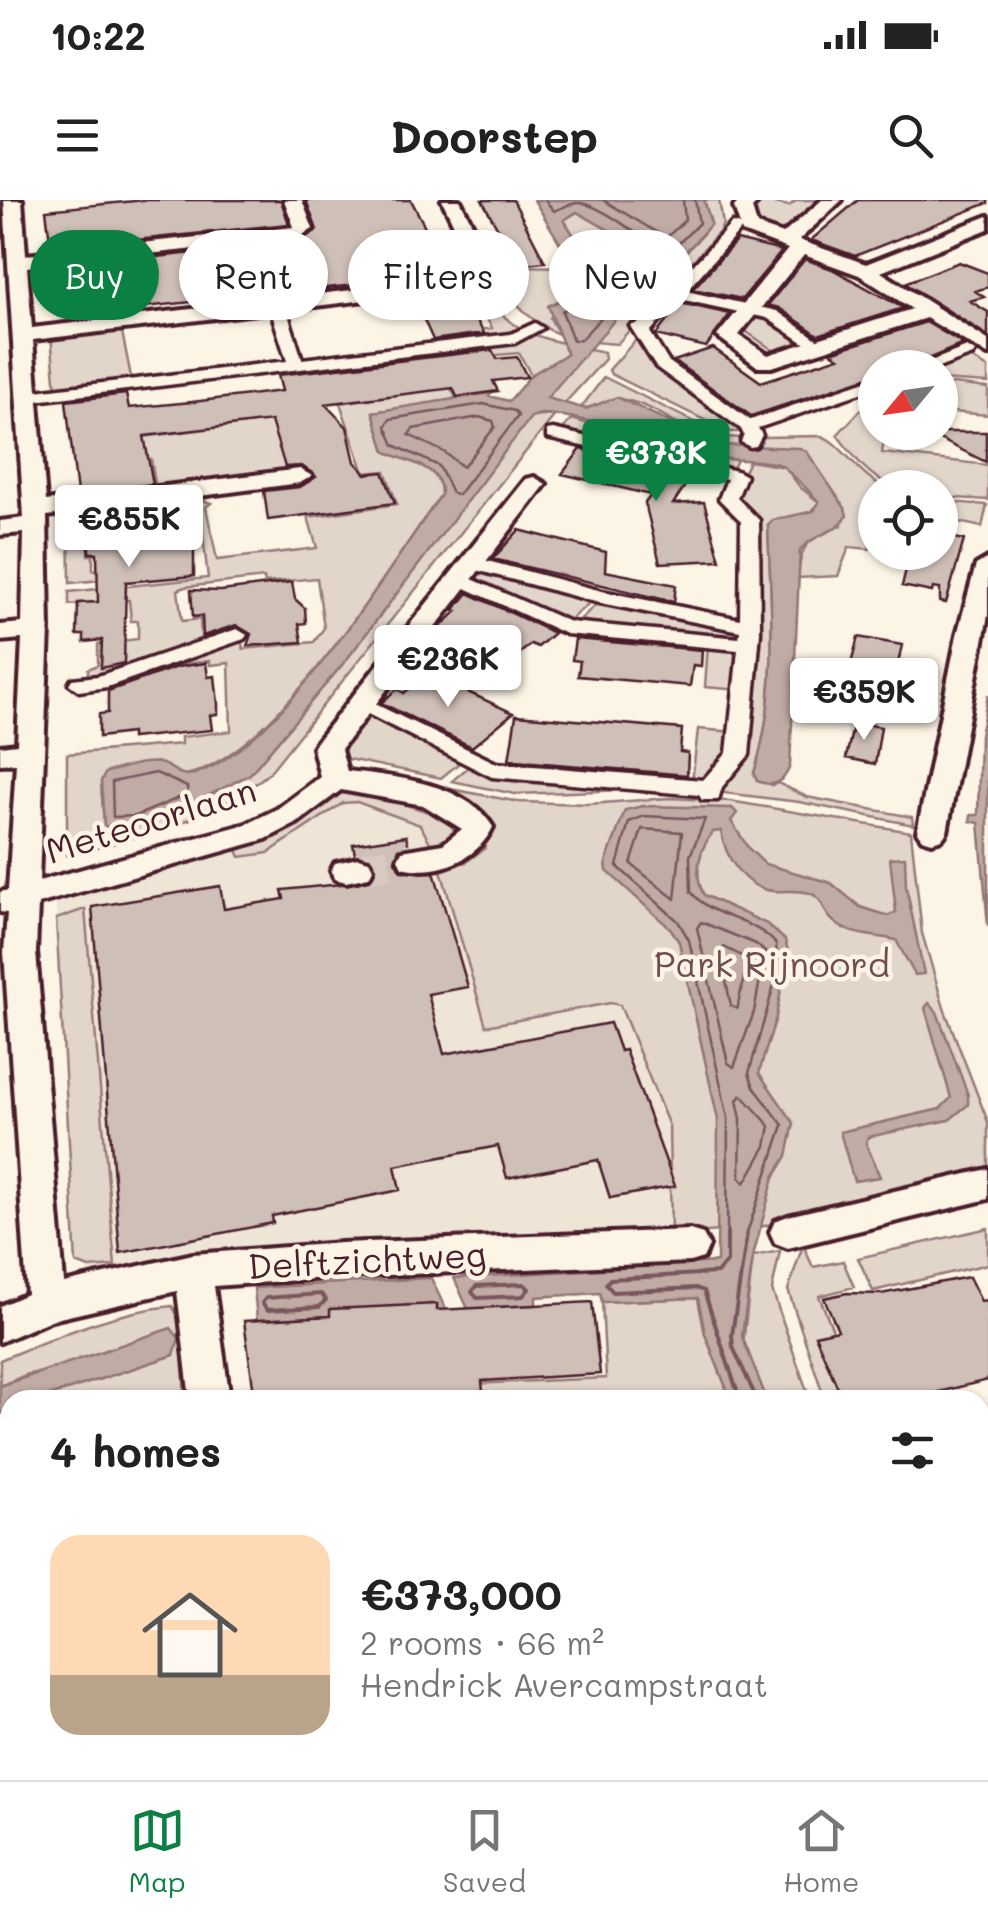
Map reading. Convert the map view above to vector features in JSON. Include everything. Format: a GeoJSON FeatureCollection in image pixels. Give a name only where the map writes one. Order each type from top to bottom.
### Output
{"type":"FeatureCollection","features":[{"type":"Feature","properties":{"kind":"street"},"geometry":{"type":"LineString","coordinates":[[13,200],[22,334],[20,407],[35,517],[36,629],[32,752],[12,901],[20,952],[47,1304]]}},
{"type":"Feature","properties":{"kind":"street"},"geometry":{"type":"LineString","coordinates":[[18,262],[298,232],[304,229],[292,200]]}},
{"type":"Feature","properties":{"kind":"street"},"geometry":{"type":"LineString","coordinates":[[328,299],[490,279],[451,200]]}},
{"type":"Feature","properties":{"kind":"street"},"geometry":{"type":"LineString","coordinates":[[693,274],[742,226],[743,207],[751,200]]}},
{"type":"Feature","properties":{"kind":"street"},"geometry":{"type":"LineString","coordinates":[[832,200],[793,245],[726,336],[766,363],[931,310]]}},
{"type":"Feature","properties":{"kind":"street"},"geometry":{"type":"LineString","coordinates":[[866,271],[988,222]]}},
{"type":"Feature","properties":{"kind":"street"},"geometry":{"type":"LineString","coordinates":[[742,226],[866,271],[931,310],[978,350]]}},
{"type":"Feature","properties":{"kind":"street"},"geometry":{"type":"LineString","coordinates":[[693,298],[772,314],[819,346]]}},
{"type":"Feature","properties":{"kind":"street"},"geometry":{"type":"LineString","coordinates":[[22,334],[179,316]]}},
{"type":"Feature","properties":{"kind":"street"},"geometry":{"type":"LineString","coordinates":[[282,320],[296,364]]}},
{"type":"Feature","properties":{"kind":"street"},"geometry":{"type":"LineString","coordinates":[[648,320],[640,329],[662,364],[749,434],[858,390]]}},
{"type":"Feature","properties":{"kind":"street"},"geometry":{"type":"LineString","coordinates":[[20,407],[296,364],[515,338],[535,328]]}},
{"type":"Feature","properties":{"kind":"street"},"geometry":{"type":"LineString","coordinates":[[360,706],[492,770],[710,792],[738,755],[750,636],[750,520],[728,498],[738,472],[553,434]]}},
{"type":"Feature","properties":{"kind":"street"},"geometry":{"type":"LineString","coordinates":[[0,528],[35,517],[300,476]]}},
{"type":"Feature","properties":{"kind":"street"},"geometry":{"type":"LineString","coordinates":[[413,860],[461,850],[473,842],[478,827],[456,807],[372,783],[335,780],[327,748],[534,484]]}},
{"type":"Feature","properties":{"kind":"street"},"geometry":{"type":"LineString","coordinates":[[932,832],[970,635],[988,565]]}},
{"type":"Feature","properties":{"kind":"street"},"geometry":{"type":"LineString","coordinates":[[465,572],[566,628],[750,636]]}},
{"type":"Feature","properties":{"kind":"street"},"geometry":{"type":"LineString","coordinates":[[465,572],[600,597],[750,636]]}},
{"type":"Feature","properties":{"kind":"street"},"geometry":{"type":"LineString","coordinates":[[0,633],[36,629]]}},
{"type":"Feature","properties":{"kind":"street"},"geometry":{"type":"LineString","coordinates":[[79,684],[100,682],[237,635]]}},
{"type":"Feature","properties":{"kind":"street"},"geometry":{"type":"LineString","coordinates":[[0,755],[32,752]]}},
{"type":"Feature","properties":{"kind":"street","name":"Meteoorlaan"},"geometry":{"type":"LineString","coordinates":[[12,901],[256,832],[287,816],[335,780]]}},
{"type":"Feature","properties":{"kind":"street"},"geometry":{"type":"LineString","coordinates":[[788,1232],[988,1184]]}},
{"type":"Feature","properties":{"kind":"street","name":"Delftzichtweg"},"geometry":{"type":"LineString","coordinates":[[0,1324],[47,1304],[194,1272],[341,1260],[690,1246]]}},
{"type":"Feature","properties":{"kind":"street"},"geometry":{"type":"LineString","coordinates":[[194,1272],[209,1390]]}},
{"type":"Feature","properties":{"kind":"shaded area"},"geometry":{"type":"Polygon","coordinates":[[[363,771],[518,810],[613,807],[706,1223],[88,1281],[55,899],[277,833],[363,771]]]}},
{"type":"Feature","properties":{"kind":"green space"},"geometry":{"type":"Polygon","coordinates":[[[704,200],[719,200],[723,224],[720,231],[693,261],[693,245],[711,223],[704,200]]]}},
{"type":"Feature","properties":{"kind":"green space"},"geometry":{"type":"Polygon","coordinates":[[[758,200],[777,200],[774,203],[789,206],[797,200],[818,200],[782,232],[758,225],[754,210],[758,200]]]}},
{"type":"Feature","properties":{"kind":"green space"},"geometry":{"type":"Polygon","coordinates":[[[577,212],[609,230],[570,230],[564,220],[577,212]]]}},
{"type":"Feature","properties":{"kind":"green space"},"geometry":{"type":"Polygon","coordinates":[[[529,266],[549,267],[549,320],[559,334],[529,315],[529,266]]]}},
{"type":"Feature","properties":{"kind":"green space"},"geometry":{"type":"Polygon","coordinates":[[[758,307],[809,342],[777,353],[741,328],[758,307]]]}},
{"type":"Feature","properties":{"kind":"green space"},"geometry":{"type":"Polygon","coordinates":[[[488,320],[510,320],[536,336],[563,343],[567,354],[531,375],[519,353],[487,356],[481,347],[439,351],[432,337],[492,328],[488,320]]]}},
{"type":"Feature","properties":{"kind":"green space"},"geometry":{"type":"Polygon","coordinates":[[[612,320],[639,320],[617,344],[593,342],[612,320]]]}},
{"type":"Feature","properties":{"kind":"green space"},"geometry":{"type":"Polygon","coordinates":[[[121,327],[132,382],[56,391],[51,335],[121,327]]]}},
{"type":"Feature","properties":{"kind":"green space"},"geometry":{"type":"Polygon","coordinates":[[[640,335],[659,364],[747,432],[729,432],[611,374],[609,370],[640,335]]]}},
{"type":"Feature","properties":{"kind":"green space"},"geometry":{"type":"Polygon","coordinates":[[[586,348],[604,352],[605,359],[563,405],[549,400],[546,395],[586,348]]]}},
{"type":"Feature","properties":{"kind":"green space"},"geometry":{"type":"Polygon","coordinates":[[[967,355],[988,368],[988,383],[958,381],[958,358],[967,355]]]}},
{"type":"Feature","properties":{"kind":"green space"},"geometry":{"type":"Polygon","coordinates":[[[604,377],[724,437],[745,438],[742,448],[710,440],[654,410],[625,400],[580,409],[604,377]]]}},
{"type":"Feature","properties":{"kind":"green space"},"geometry":{"type":"Polygon","coordinates":[[[958,384],[988,388],[988,415],[958,412],[958,384]]]}},
{"type":"Feature","properties":{"kind":"green space"},"geometry":{"type":"Polygon","coordinates":[[[450,387],[456,397],[449,401],[373,412],[385,451],[430,471],[440,485],[441,495],[326,657],[255,734],[219,761],[183,776],[157,762],[101,781],[104,825],[112,829],[139,825],[190,805],[250,774],[347,659],[531,416],[555,415],[269,773],[199,816],[67,856],[67,754],[181,744],[181,737],[231,731],[229,663],[210,665],[210,661],[152,668],[241,638],[243,649],[314,642],[324,628],[317,578],[265,583],[264,578],[185,587],[178,590],[182,621],[200,619],[201,636],[237,632],[88,679],[88,669],[98,665],[98,644],[138,639],[138,621],[131,621],[129,600],[69,605],[69,592],[208,578],[201,519],[155,523],[154,518],[89,526],[88,555],[93,555],[93,570],[110,569],[110,579],[70,583],[69,517],[172,504],[172,498],[187,496],[211,503],[206,507],[217,560],[317,548],[308,517],[397,504],[385,471],[364,473],[340,403],[450,387]]]}},
{"type":"Feature","properties":{"kind":"green space"},"geometry":{"type":"Polygon","coordinates":[[[858,413],[858,450],[988,465],[988,500],[958,498],[958,470],[868,470],[837,435],[858,413]]]}},
{"type":"Feature","properties":{"kind":"green space"},"geometry":{"type":"Polygon","coordinates":[[[285,419],[300,472],[156,489],[151,459],[138,460],[135,438],[285,419]]]}},
{"type":"Feature","properties":{"kind":"green space"},"geometry":{"type":"Polygon","coordinates":[[[571,419],[712,457],[737,460],[731,472],[560,433],[571,419]]]}},
{"type":"Feature","properties":{"kind":"green space"},"geometry":{"type":"Polygon","coordinates":[[[821,436],[862,470],[858,470],[858,548],[849,547],[838,576],[798,578],[801,556],[809,543],[842,525],[807,452],[753,448],[754,442],[763,437],[821,436]]]}},
{"type":"Feature","properties":{"kind":"green space"},"geometry":{"type":"Polygon","coordinates":[[[749,461],[785,467],[800,487],[819,502],[811,512],[768,525],[770,682],[754,773],[772,785],[778,783],[807,797],[912,817],[913,825],[799,802],[716,792],[742,753],[755,532],[732,498],[749,461]]]}},
{"type":"Feature","properties":{"kind":"green space"},"geometry":{"type":"Polygon","coordinates":[[[958,503],[987,505],[982,527],[958,522],[958,503]]]}},
{"type":"Feature","properties":{"kind":"green space"},"geometry":{"type":"Polygon","coordinates":[[[480,568],[595,598],[565,624],[468,582],[480,568]]]}},
{"type":"Feature","properties":{"kind":"green space"},"geometry":{"type":"Polygon","coordinates":[[[602,599],[747,628],[746,641],[573,626],[602,599]]]}},
{"type":"Feature","properties":{"kind":"green space"},"geometry":{"type":"Polygon","coordinates":[[[708,644],[745,647],[740,690],[705,687],[708,644]]]}},
{"type":"Feature","properties":{"kind":"green space"},"geometry":{"type":"Polygon","coordinates":[[[363,712],[464,759],[441,778],[348,759],[339,761],[337,751],[363,712]]]}},
{"type":"Feature","properties":{"kind":"green space"},"geometry":{"type":"Polygon","coordinates":[[[698,729],[735,732],[732,754],[708,785],[692,782],[698,729]]]}},
{"type":"Feature","properties":{"kind":"green space"},"geometry":{"type":"Polygon","coordinates":[[[473,763],[654,789],[515,794],[452,781],[473,763]]]}},
{"type":"Feature","properties":{"kind":"green space","name":"Park Rijnoord"},"geometry":{"type":"Polygon","coordinates":[[[377,775],[519,802],[589,804],[669,798],[730,801],[911,832],[922,933],[944,1008],[988,1122],[988,1172],[760,1227],[671,1232],[669,1126],[620,1005],[610,1003],[486,1026],[440,867],[466,862],[485,848],[488,823],[377,775]]]}},
{"type":"Feature","properties":{"kind":"green space"},"geometry":{"type":"Polygon","coordinates":[[[353,788],[448,818],[455,833],[445,845],[432,846],[420,825],[357,802],[343,803],[268,853],[240,857],[237,850],[241,847],[279,834],[332,796],[353,788]]]}},
{"type":"Feature","properties":{"kind":"green space"},"geometry":{"type":"Polygon","coordinates":[[[85,909],[115,1266],[89,1268],[76,1263],[56,919],[85,909]]]}},
{"type":"Feature","properties":{"kind":"green space"},"geometry":{"type":"Polygon","coordinates":[[[988,1228],[988,1264],[873,1291],[858,1258],[988,1228]]]}},
{"type":"Feature","properties":{"kind":"green space"},"geometry":{"type":"Polygon","coordinates":[[[803,1245],[813,1267],[843,1261],[854,1287],[819,1296],[858,1390],[822,1390],[788,1290],[803,1245]]]}},
{"type":"Feature","properties":{"kind":"green space"},"geometry":{"type":"Polygon","coordinates":[[[780,1251],[772,1290],[807,1390],[763,1390],[743,1344],[753,1256],[780,1251]]]}},
{"type":"Feature","properties":{"kind":"green space"},"geometry":{"type":"Polygon","coordinates":[[[698,1298],[705,1334],[727,1390],[427,1390],[426,1386],[606,1378],[602,1302],[698,1298]]]}},
{"type":"Feature","properties":{"kind":"green space"},"geometry":{"type":"Polygon","coordinates":[[[172,1306],[180,1318],[184,1390],[67,1390],[174,1355],[28,1374],[0,1386],[0,1360],[63,1334],[172,1306]]]}},
{"type":"Feature","properties":{"kind":"water"},"geometry":{"type":"Polygon","coordinates":[[[534,200],[704,200],[711,224],[693,244],[693,230],[609,230],[577,212],[564,220],[570,230],[552,230],[534,200]]]}},
{"type":"Feature","properties":{"kind":"water"},"geometry":{"type":"Polygon","coordinates":[[[554,320],[615,320],[547,398],[586,409],[617,397],[719,445],[800,448],[807,452],[845,508],[847,516],[842,522],[800,551],[790,766],[785,776],[768,784],[757,781],[754,773],[770,682],[768,525],[773,520],[814,511],[819,502],[781,465],[713,457],[581,419],[541,414],[531,417],[347,659],[250,774],[190,805],[139,825],[112,829],[104,825],[101,781],[106,772],[153,762],[194,774],[227,757],[262,730],[330,652],[441,495],[440,485],[430,471],[385,451],[373,412],[491,393],[489,396],[509,401],[531,375],[567,354],[554,320]]]}},
{"type":"Feature","properties":{"kind":"water"},"geometry":{"type":"Polygon","coordinates":[[[988,695],[988,926],[979,823],[970,821],[971,815],[978,815],[980,736],[988,695]]]}},
{"type":"Feature","properties":{"kind":"water"},"geometry":{"type":"Polygon","coordinates":[[[643,806],[732,808],[737,813],[731,821],[749,849],[765,864],[831,883],[860,907],[888,916],[896,912],[890,858],[905,857],[906,886],[924,974],[915,975],[896,940],[845,929],[830,918],[816,896],[762,889],[752,884],[731,860],[721,831],[713,832],[701,854],[698,871],[704,895],[767,924],[785,940],[788,951],[776,1017],[759,1073],[794,1123],[787,1156],[774,1177],[753,1256],[742,1336],[763,1390],[727,1390],[705,1334],[698,1298],[602,1302],[600,1293],[536,1297],[536,1305],[468,1309],[454,1278],[717,1262],[718,1120],[679,942],[671,929],[607,871],[606,862],[625,810],[643,806]]]}},
{"type":"Feature","properties":{"kind":"water"},"geometry":{"type":"Polygon","coordinates":[[[929,1003],[937,1012],[968,1095],[968,1105],[949,1120],[868,1137],[866,1143],[880,1177],[854,1181],[840,1132],[940,1109],[951,1098],[925,1008],[929,1003]]]}},
{"type":"Feature","properties":{"kind":"water"},"geometry":{"type":"Polygon","coordinates":[[[431,1278],[446,1310],[437,1310],[437,1304],[427,1304],[427,1311],[406,1305],[406,1312],[400,1312],[400,1306],[390,1306],[330,1316],[257,1320],[254,1288],[431,1278]]]}},
{"type":"Feature","properties":{"kind":"water"},"geometry":{"type":"Polygon","coordinates":[[[171,1328],[179,1338],[174,1355],[67,1390],[0,1390],[0,1386],[171,1328]]]}},
{"type":"Feature","properties":{"kind":"building"},"geometry":{"type":"Polygon","coordinates":[[[144,200],[281,200],[289,224],[179,230],[179,236],[159,238],[159,230],[49,230],[46,210],[144,200]]]}},
{"type":"Feature","properties":{"kind":"building"},"geometry":{"type":"Polygon","coordinates":[[[306,200],[411,200],[427,230],[348,230],[348,286],[328,288],[328,230],[317,230],[306,200]]]}},
{"type":"Feature","properties":{"kind":"building"},"geometry":{"type":"Polygon","coordinates":[[[482,200],[513,200],[528,230],[499,230],[482,200]]]}},
{"type":"Feature","properties":{"kind":"building"},"geometry":{"type":"Polygon","coordinates":[[[858,200],[988,203],[855,256],[811,240],[858,200]]]}},
{"type":"Feature","properties":{"kind":"building"},"geometry":{"type":"Polygon","coordinates":[[[529,231],[545,262],[529,264],[529,231]]]}},
{"type":"Feature","properties":{"kind":"building"},"geometry":{"type":"Polygon","coordinates":[[[737,240],[782,251],[742,299],[693,289],[737,240]]]}},
{"type":"Feature","properties":{"kind":"building"},"geometry":{"type":"Polygon","coordinates":[[[179,255],[179,303],[159,305],[159,257],[179,255]]]}},
{"type":"Feature","properties":{"kind":"building"},"geometry":{"type":"Polygon","coordinates":[[[805,259],[832,269],[903,308],[818,335],[779,308],[768,305],[805,259]]]}},
{"type":"Feature","properties":{"kind":"building"},"geometry":{"type":"Polygon","coordinates":[[[959,262],[988,273],[988,287],[975,291],[984,297],[970,301],[988,312],[988,336],[905,283],[959,262]]]}},
{"type":"Feature","properties":{"kind":"building"},"geometry":{"type":"Polygon","coordinates":[[[693,306],[730,314],[706,347],[656,335],[667,320],[693,320],[693,306]]]}},
{"type":"Feature","properties":{"kind":"building"},"geometry":{"type":"Polygon","coordinates":[[[424,320],[476,320],[484,333],[433,340],[424,320]]]}},
{"type":"Feature","properties":{"kind":"building"},"geometry":{"type":"Polygon","coordinates":[[[926,322],[963,344],[949,350],[858,350],[858,381],[751,416],[674,361],[713,348],[761,382],[839,357],[831,352],[926,322]]]}},
{"type":"Feature","properties":{"kind":"building"},"geometry":{"type":"Polygon","coordinates":[[[492,350],[497,359],[517,357],[527,377],[493,381],[498,391],[457,397],[453,388],[325,404],[347,427],[355,462],[366,474],[383,472],[395,503],[268,520],[264,491],[300,487],[316,477],[302,466],[285,467],[271,421],[144,436],[153,484],[77,493],[66,401],[126,394],[129,408],[192,402],[282,391],[278,375],[492,350]]]}},
{"type":"Feature","properties":{"kind":"building"},"geometry":{"type":"Polygon","coordinates":[[[958,432],[986,432],[986,462],[958,448],[958,432]]]}},
{"type":"Feature","properties":{"kind":"building"},"geometry":{"type":"Polygon","coordinates":[[[581,449],[692,475],[673,504],[704,502],[720,560],[660,563],[645,503],[651,495],[562,474],[581,449]]]}},
{"type":"Feature","properties":{"kind":"building"},"geometry":{"type":"Polygon","coordinates":[[[156,506],[160,524],[186,522],[187,537],[194,536],[194,576],[126,582],[124,663],[101,668],[102,640],[84,642],[84,635],[77,635],[78,603],[98,602],[97,553],[89,553],[89,514],[156,506]]]}},
{"type":"Feature","properties":{"kind":"building"},"geometry":{"type":"Polygon","coordinates":[[[519,530],[606,552],[605,571],[676,585],[674,602],[493,559],[519,530]]]}},
{"type":"Feature","properties":{"kind":"building"},"geometry":{"type":"Polygon","coordinates":[[[958,539],[964,540],[958,561],[958,539]]]}},
{"type":"Feature","properties":{"kind":"building"},"geometry":{"type":"Polygon","coordinates":[[[906,570],[955,570],[946,603],[940,602],[940,589],[933,588],[932,592],[902,586],[906,570]]]}},
{"type":"Feature","properties":{"kind":"building"},"geometry":{"type":"Polygon","coordinates":[[[292,582],[295,599],[305,608],[306,623],[299,624],[302,642],[247,646],[251,634],[236,625],[203,636],[202,616],[193,617],[191,590],[221,591],[292,582]]]}},
{"type":"Feature","properties":{"kind":"building"},"geometry":{"type":"Polygon","coordinates":[[[468,593],[554,633],[538,647],[531,644],[512,660],[440,627],[468,593]]]}},
{"type":"Feature","properties":{"kind":"building"},"geometry":{"type":"Polygon","coordinates":[[[858,637],[902,645],[896,673],[884,670],[882,678],[849,672],[858,637]]]}},
{"type":"Feature","properties":{"kind":"building"},"geometry":{"type":"Polygon","coordinates":[[[575,639],[702,650],[701,666],[693,665],[690,686],[578,676],[580,661],[572,660],[575,639]]]}},
{"type":"Feature","properties":{"kind":"building"},"geometry":{"type":"Polygon","coordinates":[[[206,663],[208,677],[215,676],[218,704],[218,714],[210,715],[212,730],[99,737],[99,714],[108,713],[108,691],[177,667],[206,663]]]}},
{"type":"Feature","properties":{"kind":"building"},"geometry":{"type":"Polygon","coordinates":[[[428,673],[513,713],[472,747],[381,703],[397,689],[404,693],[428,673]]]}},
{"type":"Feature","properties":{"kind":"building"},"geometry":{"type":"Polygon","coordinates":[[[516,715],[682,729],[680,752],[688,753],[687,775],[509,760],[516,715]]]}},
{"type":"Feature","properties":{"kind":"building"},"geometry":{"type":"Polygon","coordinates":[[[854,722],[881,727],[875,764],[846,758],[854,722]]]}},
{"type":"Feature","properties":{"kind":"building"},"geometry":{"type":"Polygon","coordinates":[[[406,836],[409,846],[399,849],[395,861],[401,871],[434,872],[468,987],[428,994],[444,1054],[610,1023],[620,1051],[625,1050],[675,1186],[610,1198],[598,1160],[507,1178],[498,1146],[395,1166],[400,1190],[272,1216],[273,1223],[120,1253],[92,907],[220,886],[224,909],[284,899],[282,890],[370,881],[376,867],[370,857],[355,855],[353,844],[406,836]]]}},
{"type":"Feature","properties":{"kind":"building"},"geometry":{"type":"Polygon","coordinates":[[[969,1277],[981,1301],[988,1300],[988,1380],[947,1390],[839,1390],[815,1335],[838,1330],[824,1298],[847,1293],[881,1294],[969,1277]]]}},
{"type":"Feature","properties":{"kind":"building"},"geometry":{"type":"Polygon","coordinates":[[[592,1302],[600,1374],[482,1381],[483,1390],[254,1390],[244,1321],[330,1316],[330,1309],[437,1304],[437,1310],[592,1302]]]}},
{"type":"Feature","properties":{"kind":"tunnel"},"geometry":{"type":"LineString","coordinates":[[358,869],[413,859]]}}]}
